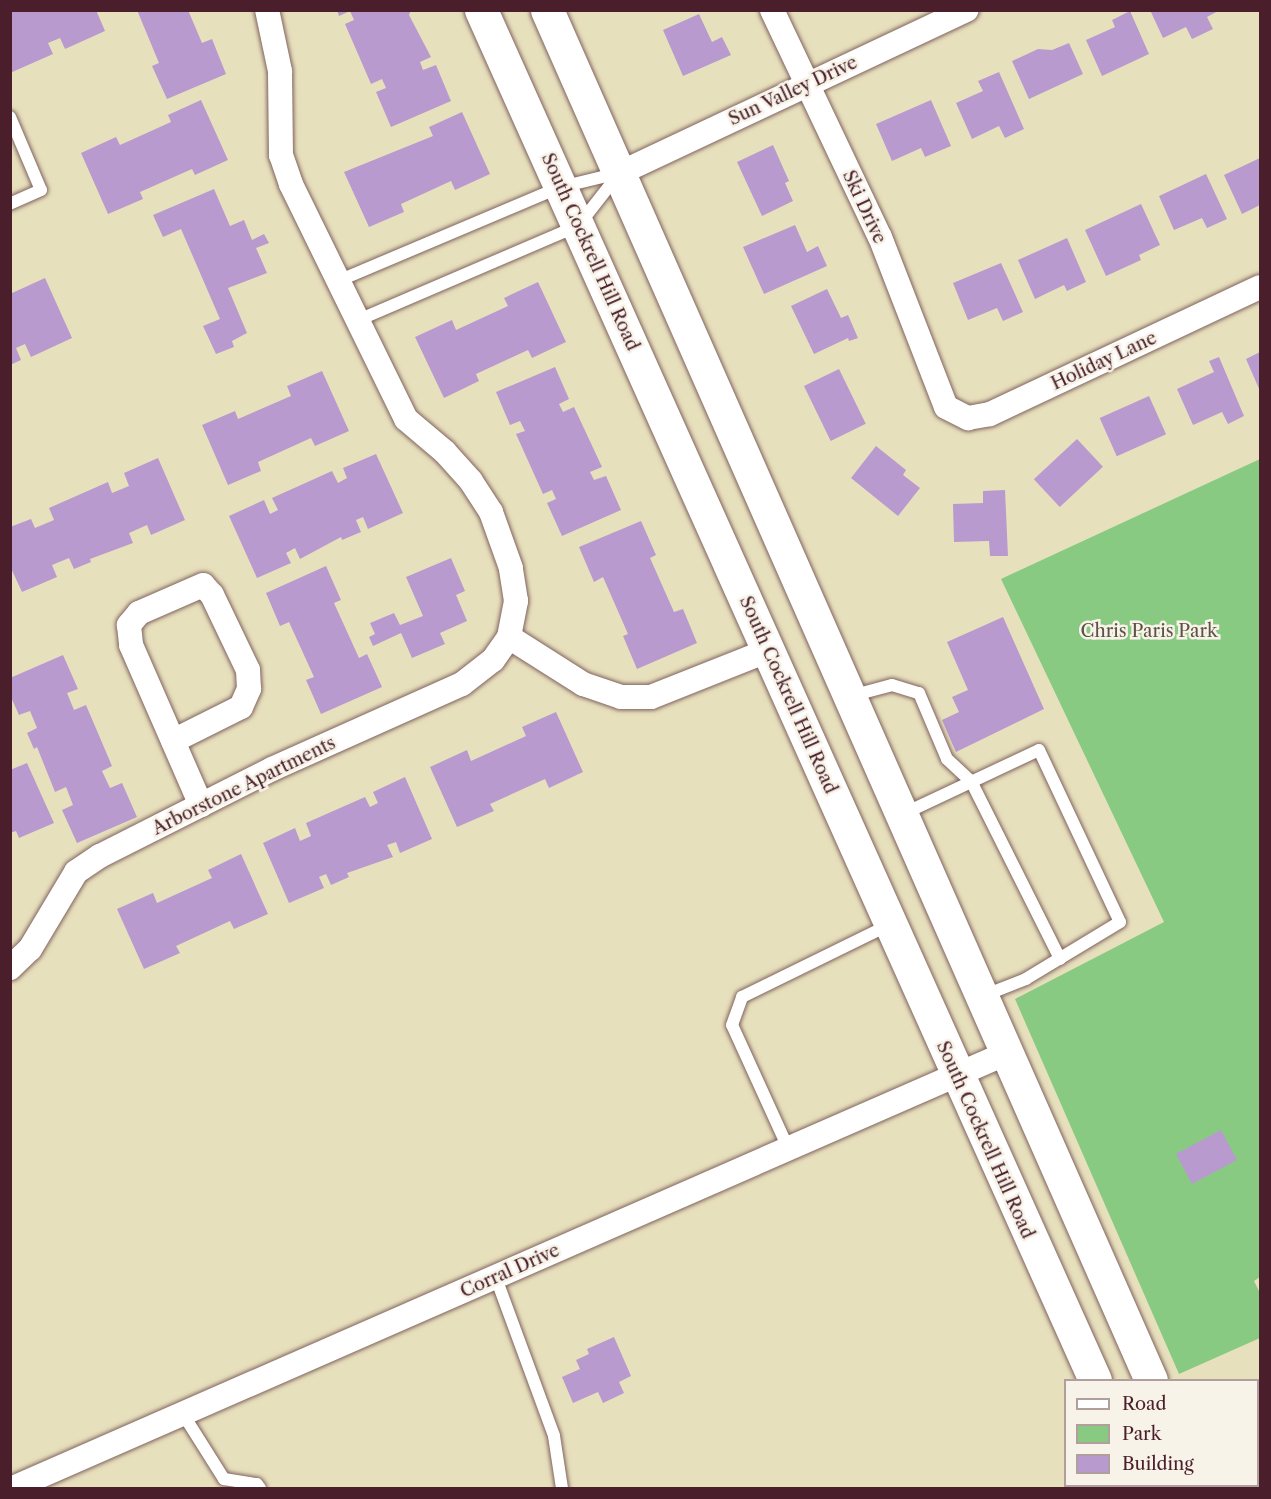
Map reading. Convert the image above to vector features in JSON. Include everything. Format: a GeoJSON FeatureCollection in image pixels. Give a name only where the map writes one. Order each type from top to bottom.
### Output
{"type":"FeatureCollection","features":[{"type":"Feature","properties":{"kind":"main road","name":"South Cockrell Hill Road"},"geometry":{"type":"LineString","coordinates":[[481,10],[769,650],[956,1076],[1095,1379]]}},
{"type":"Feature","properties":{"kind":"main road"},"geometry":{"type":"LineString","coordinates":[[547,10],[1151,1379]]}},
{"type":"Feature","properties":{"kind":"street"},"geometry":{"type":"LineString","coordinates":[[267,10],[280,71],[281,155],[338,281]]}},
{"type":"Feature","properties":{"kind":"street","name":"Ski Drive"},"geometry":{"type":"LineString","coordinates":[[772,10],[805,86],[880,237],[946,407]]}},
{"type":"Feature","properties":{"kind":"street","name":"Sun Valley Drive"},"geometry":{"type":"LineString","coordinates":[[620,173],[967,10]]}},
{"type":"Feature","properties":{"kind":"street","name":"Arborstone Apartments"},"geometry":{"type":"LineString","coordinates":[[10,968],[30,949],[76,872],[201,805],[462,684],[493,660],[509,637],[516,601],[511,568],[495,520],[471,481],[406,419],[338,281]]}},
{"type":"Feature","properties":{"kind":"street","name":"Holiday Lane"},"geometry":{"type":"LineString","coordinates":[[946,407],[968,418],[990,414],[1260,287]]}},
{"type":"Feature","properties":{"kind":"street"},"geometry":{"type":"LineString","coordinates":[[173,741],[241,707],[249,689],[248,670],[212,595],[202,585],[139,613],[129,625],[131,645],[173,741],[201,805]]}},
{"type":"Feature","properties":{"kind":"street"},"geometry":{"type":"LineString","coordinates":[[509,637],[583,684],[621,697],[651,697],[769,650]]}},
{"type":"Feature","properties":{"kind":"street","name":"Corral Drive"},"geometry":{"type":"LineString","coordinates":[[13,1488],[1007,1053]]}},
{"type":"Feature","properties":{"kind":"lane"},"geometry":{"type":"LineString","coordinates":[[10,117],[41,190],[10,204]]}},
{"type":"Feature","properties":{"kind":"lane"},"geometry":{"type":"LineString","coordinates":[[338,281],[561,187],[620,173]]}},
{"type":"Feature","properties":{"kind":"lane"},"geometry":{"type":"LineString","coordinates":[[356,321],[578,226],[620,173]]}},
{"type":"Feature","properties":{"kind":"lane"},"geometry":{"type":"LineString","coordinates":[[850,696],[892,685],[919,693],[947,759],[971,781],[1060,958]]}},
{"type":"Feature","properties":{"kind":"lane"},"geometry":{"type":"LineString","coordinates":[[902,814],[1039,750],[1120,921],[1026,979],[982,997]]}},
{"type":"Feature","properties":{"kind":"lane"},"geometry":{"type":"LineString","coordinates":[[789,1150],[732,1025],[742,997],[889,925]]}},
{"type":"Feature","properties":{"kind":"lane"},"geometry":{"type":"LineString","coordinates":[[496,1278],[554,1436],[562,1488]]}},
{"type":"Feature","properties":{"kind":"lane"},"geometry":{"type":"LineString","coordinates":[[183,1414],[224,1479],[257,1484],[260,1488]]}},
{"type":"Feature","properties":{"kind":"green space","name":"Chris Paris Park"},"geometry":{"type":"Polygon","coordinates":[[[1260,459],[1260,1277],[1254,1281],[1260,1293],[1260,1338],[1179,1374],[1015,999],[1164,922],[1001,579],[1260,459]]]}},
{"type":"Feature","properties":{"kind":"building"},"geometry":{"type":"Polygon","coordinates":[[[10,10],[96,10],[105,31],[65,49],[60,38],[48,43],[53,54],[10,73],[10,10]]]}},
{"type":"Feature","properties":{"kind":"building"},"geometry":{"type":"Polygon","coordinates":[[[137,10],[188,10],[202,43],[212,39],[226,74],[167,99],[152,66],[159,63],[137,10]]]}},
{"type":"Feature","properties":{"kind":"building"},"geometry":{"type":"Polygon","coordinates":[[[337,10],[411,10],[409,15],[431,57],[420,62],[423,70],[436,65],[451,101],[391,127],[376,92],[386,88],[382,79],[371,84],[345,24],[354,20],[350,11],[339,16],[337,10]]]}},
{"type":"Feature","properties":{"kind":"building"},"geometry":{"type":"Polygon","coordinates":[[[1150,10],[1220,10],[1207,17],[1213,29],[1192,39],[1186,27],[1163,38],[1150,10]]]}},
{"type":"Feature","properties":{"kind":"building"},"geometry":{"type":"Polygon","coordinates":[[[1130,11],[1149,54],[1102,76],[1086,40],[1115,27],[1112,20],[1130,11]]]}},
{"type":"Feature","properties":{"kind":"building"},"geometry":{"type":"Polygon","coordinates":[[[699,14],[712,42],[722,37],[731,55],[683,76],[663,30],[699,14]]]}},
{"type":"Feature","properties":{"kind":"building"},"geometry":{"type":"Polygon","coordinates":[[[1069,43],[1083,74],[1029,99],[1012,61],[1038,49],[1052,50],[1069,43]]]}},
{"type":"Feature","properties":{"kind":"building"},"geometry":{"type":"Polygon","coordinates":[[[999,72],[1024,129],[1005,138],[999,126],[972,139],[956,103],[983,91],[978,81],[999,72]]]}},
{"type":"Feature","properties":{"kind":"building"},"geometry":{"type":"Polygon","coordinates":[[[201,100],[228,160],[195,175],[192,169],[140,192],[143,199],[108,214],[81,153],[116,137],[120,145],[171,122],[168,115],[201,100]]]}},
{"type":"Feature","properties":{"kind":"building"},"geometry":{"type":"Polygon","coordinates":[[[931,100],[951,146],[925,157],[921,148],[892,161],[876,124],[931,100]]]}},
{"type":"Feature","properties":{"kind":"building"},"geometry":{"type":"Polygon","coordinates":[[[462,112],[490,174],[455,190],[451,181],[401,204],[404,212],[369,227],[344,172],[433,136],[429,127],[462,112]]]}},
{"type":"Feature","properties":{"kind":"building"},"geometry":{"type":"Polygon","coordinates":[[[773,145],[789,181],[785,183],[793,201],[762,216],[737,162],[773,145]]]}},
{"type":"Feature","properties":{"kind":"building"},"geometry":{"type":"Polygon","coordinates":[[[1260,158],[1260,205],[1242,214],[1224,175],[1260,158]]]}},
{"type":"Feature","properties":{"kind":"building"},"geometry":{"type":"Polygon","coordinates":[[[1206,174],[1227,219],[1207,228],[1202,218],[1174,230],[1159,196],[1206,174]]]}},
{"type":"Feature","properties":{"kind":"building"},"geometry":{"type":"Polygon","coordinates":[[[214,189],[230,226],[244,220],[252,240],[264,234],[269,243],[256,248],[267,273],[228,288],[247,333],[232,341],[234,347],[216,354],[203,326],[220,319],[181,229],[163,237],[153,215],[214,189]]]}},
{"type":"Feature","properties":{"kind":"building"},"geometry":{"type":"Polygon","coordinates":[[[1141,204],[1160,245],[1139,255],[1141,260],[1106,276],[1085,230],[1141,204]]]}},
{"type":"Feature","properties":{"kind":"building"},"geometry":{"type":"Polygon","coordinates":[[[795,225],[807,252],[818,246],[827,266],[764,294],[743,247],[795,225]]]}},
{"type":"Feature","properties":{"kind":"building"},"geometry":{"type":"Polygon","coordinates":[[[1067,238],[1086,282],[1067,291],[1064,285],[1035,299],[1018,260],[1067,238]]]}},
{"type":"Feature","properties":{"kind":"building"},"geometry":{"type":"Polygon","coordinates":[[[1001,263],[1023,312],[1003,321],[997,308],[968,320],[953,283],[1001,263]]]}},
{"type":"Feature","properties":{"kind":"building"},"geometry":{"type":"Polygon","coordinates":[[[45,278],[72,338],[31,357],[25,344],[16,348],[21,360],[10,365],[10,294],[45,278]]]}},
{"type":"Feature","properties":{"kind":"building"},"geometry":{"type":"Polygon","coordinates":[[[538,282],[566,342],[532,358],[528,350],[476,374],[479,381],[444,398],[415,337],[452,320],[456,330],[508,306],[504,298],[538,282]]]}},
{"type":"Feature","properties":{"kind":"building"},"geometry":{"type":"Polygon","coordinates":[[[827,289],[841,318],[848,315],[858,338],[849,341],[848,338],[814,354],[791,306],[827,289]]]}},
{"type":"Feature","properties":{"kind":"building"},"geometry":{"type":"Polygon","coordinates":[[[1260,352],[1260,391],[1246,359],[1260,352]]]}},
{"type":"Feature","properties":{"kind":"building"},"geometry":{"type":"Polygon","coordinates":[[[1219,357],[1244,416],[1228,424],[1222,412],[1193,425],[1177,389],[1214,372],[1209,361],[1219,357]]]}},
{"type":"Feature","properties":{"kind":"building"},"geometry":{"type":"Polygon","coordinates":[[[555,367],[569,399],[559,404],[563,412],[574,407],[602,467],[590,472],[594,480],[606,476],[621,510],[562,536],[547,503],[556,499],[552,490],[543,494],[516,434],[525,431],[520,421],[510,425],[496,392],[555,367]]]}},
{"type":"Feature","properties":{"kind":"building"},"geometry":{"type":"Polygon","coordinates":[[[839,369],[866,424],[831,441],[804,386],[839,369]]]}},
{"type":"Feature","properties":{"kind":"building"},"geometry":{"type":"Polygon","coordinates":[[[322,371],[349,431],[315,446],[311,438],[258,462],[261,471],[228,485],[202,425],[235,411],[238,419],[291,396],[287,386],[322,371]]]}},
{"type":"Feature","properties":{"kind":"building"},"geometry":{"type":"Polygon","coordinates":[[[1149,396],[1166,434],[1117,456],[1100,418],[1149,396]]]}},
{"type":"Feature","properties":{"kind":"building"},"geometry":{"type":"Polygon","coordinates":[[[1077,439],[1103,467],[1060,507],[1034,479],[1077,439]]]}},
{"type":"Feature","properties":{"kind":"building"},"geometry":{"type":"Polygon","coordinates":[[[876,446],[906,470],[903,475],[920,488],[898,516],[851,478],[876,446]]]}},
{"type":"Feature","properties":{"kind":"building"},"geometry":{"type":"Polygon","coordinates":[[[376,454],[403,513],[368,529],[363,517],[356,520],[361,532],[342,540],[341,537],[300,559],[295,548],[286,553],[291,563],[257,578],[229,516],[264,500],[270,514],[278,510],[272,498],[332,471],[338,483],[347,478],[343,468],[376,454]]]}},
{"type":"Feature","properties":{"kind":"building"},"geometry":{"type":"Polygon","coordinates":[[[158,458],[185,520],[151,535],[147,525],[129,533],[133,543],[90,559],[91,562],[74,569],[69,558],[52,565],[57,577],[22,592],[10,566],[10,527],[31,519],[35,528],[54,520],[49,508],[108,482],[112,493],[129,486],[124,473],[158,458]]]}},
{"type":"Feature","properties":{"kind":"building"},"geometry":{"type":"Polygon","coordinates":[[[1005,490],[1008,556],[990,556],[989,541],[954,542],[953,504],[983,503],[983,491],[1005,490]]]}},
{"type":"Feature","properties":{"kind":"building"},"geometry":{"type":"Polygon","coordinates":[[[641,521],[656,555],[650,558],[674,612],[683,609],[697,643],[637,669],[623,636],[628,634],[603,577],[594,582],[579,547],[641,521]]]}},
{"type":"Feature","properties":{"kind":"building"},"geometry":{"type":"Polygon","coordinates":[[[451,558],[465,591],[456,595],[467,621],[440,633],[445,644],[412,658],[401,633],[373,646],[369,637],[375,634],[370,623],[394,613],[400,625],[423,616],[406,577],[451,558]]]}},
{"type":"Feature","properties":{"kind":"building"},"geometry":{"type":"Polygon","coordinates":[[[326,566],[341,600],[334,603],[359,658],[367,654],[382,687],[321,714],[306,680],[314,677],[289,622],[280,626],[266,593],[326,566]]]}},
{"type":"Feature","properties":{"kind":"building"},"geometry":{"type":"Polygon","coordinates":[[[1003,617],[1044,709],[956,752],[942,720],[959,712],[952,697],[968,690],[947,642],[1003,617]]]}},
{"type":"Feature","properties":{"kind":"building"},"geometry":{"type":"Polygon","coordinates":[[[63,655],[78,689],[67,693],[74,710],[86,705],[112,766],[102,771],[110,788],[122,783],[137,817],[77,843],[62,810],[73,805],[66,787],[55,792],[37,747],[34,749],[27,733],[37,728],[30,711],[19,715],[10,695],[10,678],[63,655]]]}},
{"type":"Feature","properties":{"kind":"building"},"geometry":{"type":"Polygon","coordinates":[[[556,712],[583,772],[549,788],[545,779],[490,804],[494,811],[457,827],[430,767],[467,750],[471,761],[526,736],[522,727],[556,712]]]}},
{"type":"Feature","properties":{"kind":"building"},"geometry":{"type":"Polygon","coordinates":[[[27,763],[54,823],[19,838],[16,831],[10,833],[10,770],[27,763]]]}},
{"type":"Feature","properties":{"kind":"building"},"geometry":{"type":"Polygon","coordinates":[[[405,777],[432,839],[400,853],[396,842],[387,845],[393,857],[347,873],[349,877],[331,885],[326,874],[319,877],[324,888],[289,903],[263,843],[295,828],[300,841],[311,836],[306,823],[365,797],[370,807],[378,803],[373,792],[405,777]]]}},
{"type":"Feature","properties":{"kind":"building"},"geometry":{"type":"Polygon","coordinates":[[[241,854],[268,914],[234,929],[230,921],[176,946],[180,953],[144,969],[117,909],[153,893],[157,903],[212,878],[208,870],[241,854]]]}},
{"type":"Feature","properties":{"kind":"building"},"geometry":{"type":"Polygon","coordinates":[[[1221,1130],[1237,1160],[1192,1184],[1176,1154],[1221,1130]]]}},
{"type":"Feature","properties":{"kind":"building"},"geometry":{"type":"Polygon","coordinates":[[[614,1337],[631,1376],[619,1382],[624,1393],[603,1403],[598,1392],[573,1403],[562,1377],[580,1369],[576,1360],[589,1354],[587,1349],[614,1337]]]}}]}
